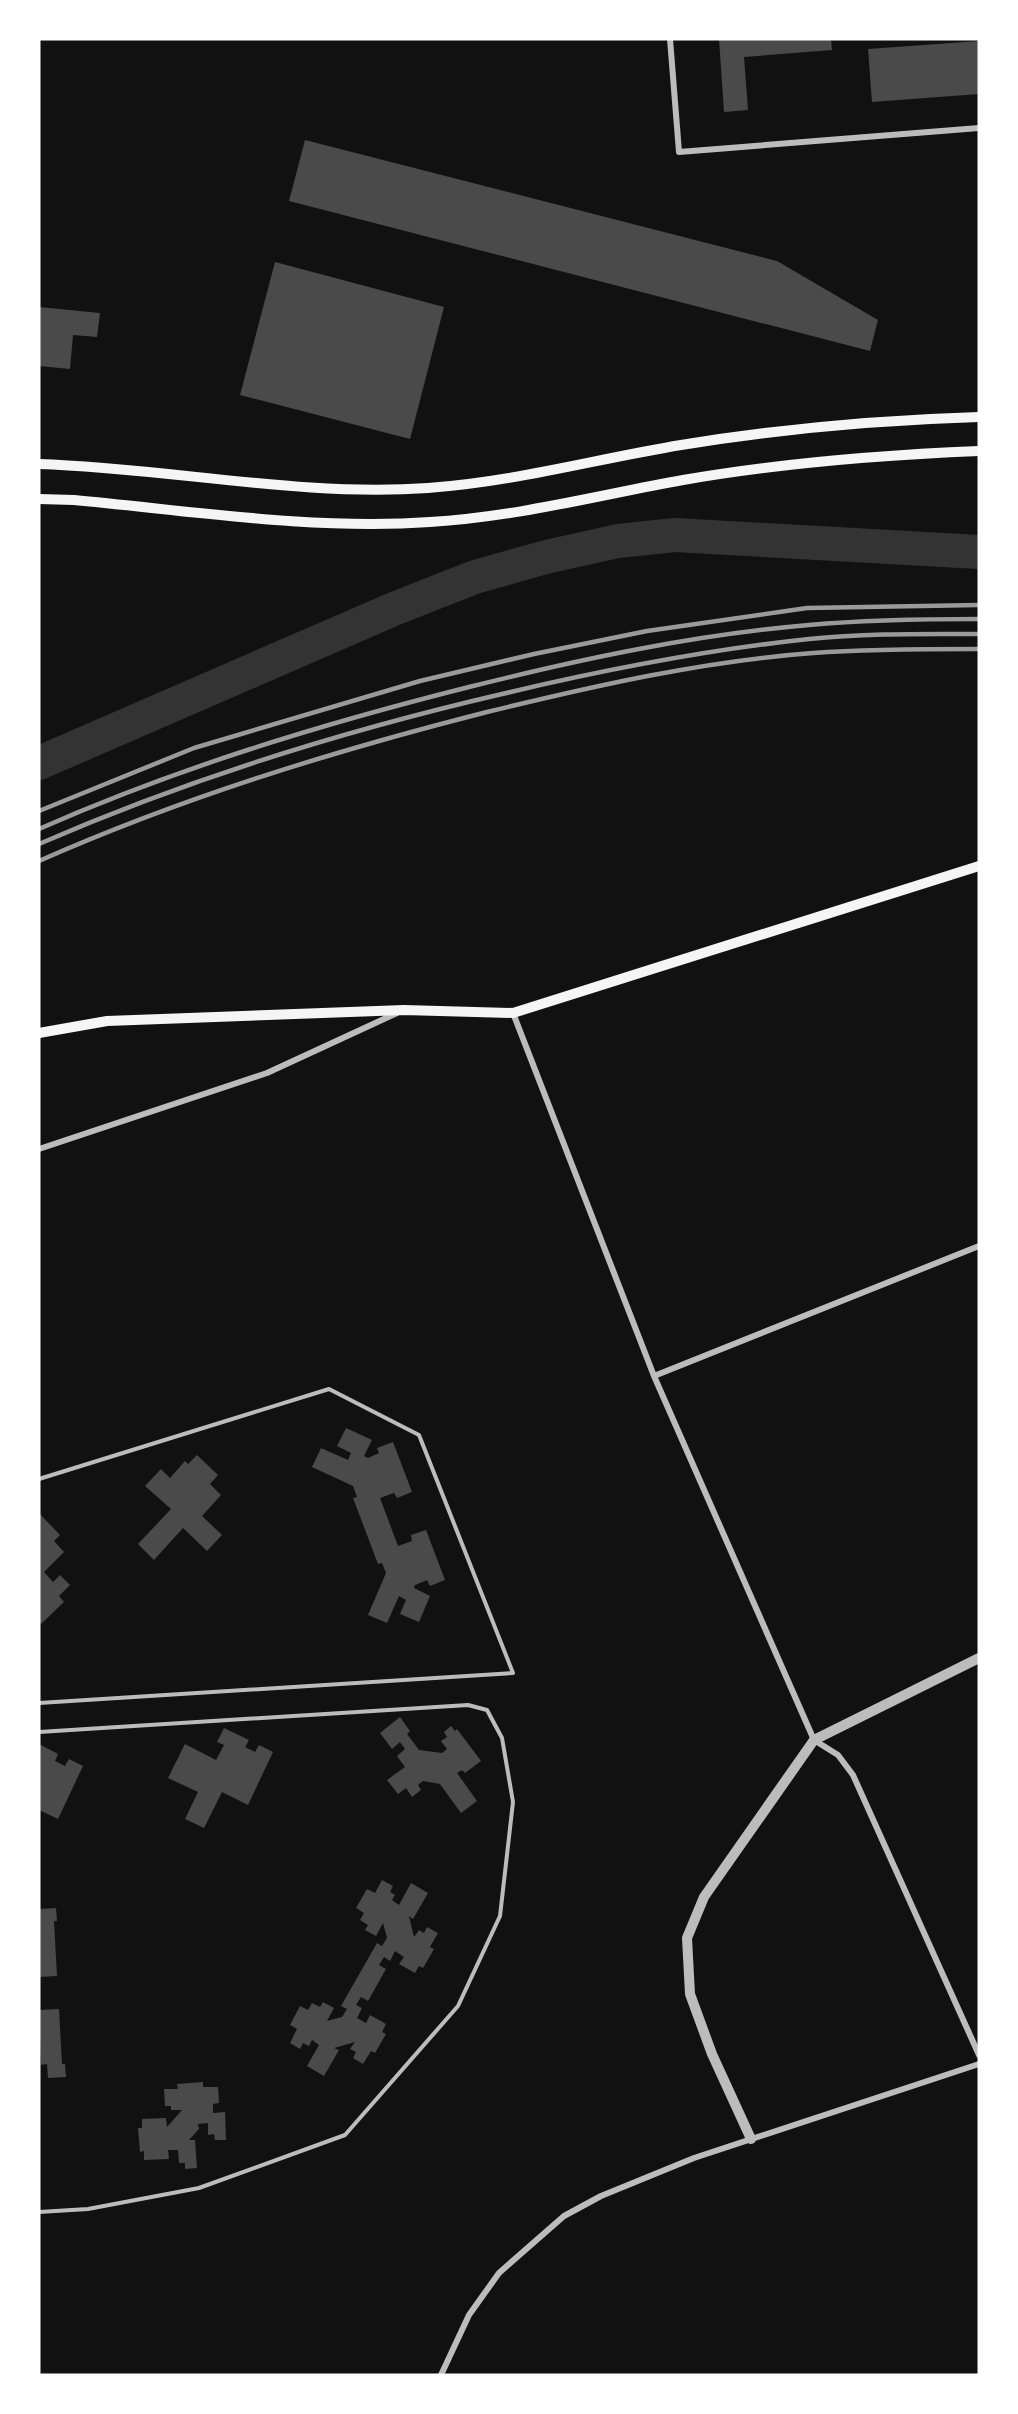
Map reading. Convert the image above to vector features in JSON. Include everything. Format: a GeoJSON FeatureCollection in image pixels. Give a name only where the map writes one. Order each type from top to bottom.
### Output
{"type":"FeatureCollection","features":[{"type":"Feature","properties":{"kind":"main road"},"geometry":{"type":"LineString","coordinates":[[39,464],[76,465],[297,487],[384,490],[428,488],[514,478],[660,449],[766,433],[862,423],[979,417]]}},
{"type":"Feature","properties":{"kind":"main road"},"geometry":{"type":"LineString","coordinates":[[39,499],[74,500],[295,521],[385,524],[430,522],[520,512],[655,485],[770,468],[854,459],[979,451]]}},
{"type":"Feature","properties":{"kind":"main road"},"geometry":{"type":"LineString","coordinates":[[39,1033],[107,1021],[404,1010],[513,1013],[979,866]]}},
{"type":"Feature","properties":{"kind":"street"},"geometry":{"type":"LineString","coordinates":[[670,39],[679,152],[979,128]]}},
{"type":"Feature","properties":{"kind":"street"},"geometry":{"type":"LineString","coordinates":[[39,1149],[267,1073],[404,1010]]}},
{"type":"Feature","properties":{"kind":"street"},"geometry":{"type":"LineString","coordinates":[[513,1013],[654,1376],[814,1740],[838,1755],[853,1775],[979,2055]]}},
{"type":"Feature","properties":{"kind":"street"},"geometry":{"type":"LineString","coordinates":[[654,1376],[979,1246]]}},
{"type":"Feature","properties":{"kind":"street"},"geometry":{"type":"LineString","coordinates":[[751,2139],[712,2054],[690,1994],[687,1938],[704,1897],[814,1740],[979,1658]]}},
{"type":"Feature","properties":{"kind":"street"},"geometry":{"type":"LineString","coordinates":[[441,2375],[469,2315],[499,2273],[564,2216],[601,2196],[694,2158],[979,2064]]}},
{"type":"Feature","properties":{"kind":"lane"},"geometry":{"type":"LineString","coordinates":[[39,1479],[329,1389],[419,1435],[513,1673],[39,1703]]}},
{"type":"Feature","properties":{"kind":"lane"},"geometry":{"type":"LineString","coordinates":[[39,1732],[468,1705],[487,1710],[502,1738],[513,1802],[500,1916],[458,2006],[345,2135],[199,2188],[88,2209],[39,2212]]}},
{"type":"Feature","properties":{"kind":"building"},"geometry":{"type":"Polygon","coordinates":[[[719,39],[831,39],[832,50],[744,57],[748,110],[724,112],[719,39]]]}},
{"type":"Feature","properties":{"kind":"building"},"geometry":{"type":"Polygon","coordinates":[[[979,41],[979,94],[872,102],[868,49],[979,41]]]}},
{"type":"Feature","properties":{"kind":"building"},"geometry":{"type":"Polygon","coordinates":[[[305,140],[777,261],[878,320],[870,351],[289,201],[305,140]]]}},
{"type":"Feature","properties":{"kind":"building"},"geometry":{"type":"Polygon","coordinates":[[[275,262],[444,307],[410,439],[240,395],[275,262]]]}},
{"type":"Feature","properties":{"kind":"building"},"geometry":{"type":"Polygon","coordinates":[[[39,307],[100,313],[97,337],[73,335],[70,369],[39,366],[39,307]]]}},
{"type":"Feature","properties":{"kind":"building"},"geometry":{"type":"Polygon","coordinates":[[[346,1428],[372,1440],[364,1456],[368,1458],[379,1453],[377,1448],[393,1442],[412,1492],[397,1498],[394,1493],[380,1498],[398,1546],[412,1541],[411,1535],[426,1530],[445,1580],[430,1586],[427,1580],[415,1585],[414,1588],[430,1596],[419,1622],[400,1614],[406,1600],[399,1596],[387,1623],[368,1615],[386,1573],[382,1563],[378,1564],[353,1498],[357,1497],[353,1486],[312,1467],[321,1448],[348,1460],[351,1453],[337,1446],[346,1428]]]}},
{"type":"Feature","properties":{"kind":"building"},"geometry":{"type":"Polygon","coordinates":[[[197,1455],[218,1475],[210,1484],[221,1495],[202,1516],[222,1535],[207,1551],[183,1528],[154,1560],[138,1544],[171,1509],[145,1486],[161,1469],[170,1478],[185,1461],[188,1464],[197,1455]]]}},
{"type":"Feature","properties":{"kind":"building"},"geometry":{"type":"Polygon","coordinates":[[[39,1513],[60,1535],[54,1541],[64,1552],[44,1572],[53,1582],[60,1575],[70,1585],[59,1596],[64,1602],[41,1624],[39,1622],[39,1513]]]}},
{"type":"Feature","properties":{"kind":"building"},"geometry":{"type":"Polygon","coordinates":[[[400,1717],[410,1731],[407,1734],[419,1750],[442,1753],[447,1749],[441,1741],[447,1737],[444,1732],[451,1726],[455,1731],[457,1729],[481,1761],[465,1773],[462,1770],[457,1773],[477,1801],[461,1813],[440,1784],[423,1781],[418,1785],[421,1790],[412,1797],[406,1788],[398,1794],[387,1780],[405,1767],[397,1756],[405,1749],[400,1742],[392,1749],[380,1733],[400,1717]]]}},
{"type":"Feature","properties":{"kind":"building"},"geometry":{"type":"Polygon","coordinates":[[[224,1728],[249,1740],[245,1747],[255,1752],[259,1745],[273,1752],[248,1805],[222,1792],[204,1828],[185,1819],[198,1792],[168,1778],[185,1744],[216,1760],[224,1745],[217,1742],[224,1728]]]}},
{"type":"Feature","properties":{"kind":"building"},"geometry":{"type":"Polygon","coordinates":[[[39,1744],[58,1754],[55,1761],[65,1766],[69,1759],[83,1766],[58,1819],[39,1810],[39,1744]]]}},
{"type":"Feature","properties":{"kind":"building"},"geometry":{"type":"Polygon","coordinates":[[[382,1880],[393,1886],[390,1892],[395,1895],[392,1900],[399,1905],[411,1883],[428,1893],[413,1919],[409,1916],[414,1937],[419,1930],[424,1933],[427,1927],[438,1933],[430,1947],[434,1949],[423,1968],[419,1966],[415,1973],[399,1964],[404,1957],[395,1951],[390,1961],[384,1957],[379,1965],[386,1969],[368,2001],[361,1997],[356,2005],[362,2008],[357,2018],[366,2023],[370,2015],[386,2024],[382,2032],[386,2034],[375,2053],[371,2051],[363,2064],[353,2058],[356,2052],[350,2049],[355,2042],[334,2048],[339,2050],[324,2076],[307,2066],[319,2045],[312,2040],[309,2046],[303,2043],[300,2049],[290,2043],[297,2029],[290,2025],[300,2006],[308,2010],[312,2003],[320,2007],[323,2002],[334,2008],[327,2021],[342,2017],[347,2009],[341,2006],[377,1943],[382,1946],[387,1938],[383,1923],[376,1936],[365,1930],[368,1925],[360,1920],[364,1913],[356,1908],[367,1889],[375,1893],[382,1880]]]}},
{"type":"Feature","properties":{"kind":"building"},"geometry":{"type":"Polygon","coordinates":[[[56,1908],[57,1921],[54,1921],[57,1976],[39,1977],[39,1909],[56,1908]]]}},
{"type":"Feature","properties":{"kind":"building"},"geometry":{"type":"Polygon","coordinates":[[[59,2009],[62,2064],[65,2064],[66,2077],[48,2078],[47,2064],[41,2065],[39,2010],[59,2009]]]}},
{"type":"Feature","properties":{"kind":"building"},"geometry":{"type":"Polygon","coordinates":[[[203,2082],[203,2087],[218,2087],[219,2103],[213,2104],[213,2113],[225,2112],[226,2140],[215,2140],[214,2134],[208,2135],[208,2123],[198,2124],[199,2129],[189,2140],[195,2140],[197,2168],[185,2169],[185,2163],[179,2163],[178,2150],[168,2150],[169,2159],[144,2160],[144,2151],[140,2152],[138,2128],[142,2128],[142,2119],[166,2118],[167,2127],[182,2110],[171,2110],[171,2106],[165,2106],[164,2089],[178,2089],[177,2084],[203,2082]]]}},
{"type":"Feature","properties":{"kind":"waterway"},"geometry":{"type":"LineString","coordinates":[[39,763],[396,608],[475,577],[546,557],[618,541],[675,535],[979,552]]}},
{"type":"Feature","properties":{"kind":"railway"},"geometry":{"type":"LineString","coordinates":[[39,811],[194,748],[420,681],[534,654],[647,631],[807,608],[979,605]]}},
{"type":"Feature","properties":{"kind":"railway"},"geometry":{"type":"LineString","coordinates":[[39,829],[144,786],[251,749],[414,701],[553,667],[638,649],[766,629],[872,621],[979,619]]}},
{"type":"Feature","properties":{"kind":"railway"},"geometry":{"type":"LineString","coordinates":[[39,844],[152,798],[267,758],[443,708],[540,685],[693,655],[809,639],[872,635],[979,634]]}},
{"type":"Feature","properties":{"kind":"railway"},"geometry":{"type":"LineString","coordinates":[[39,861],[149,816],[316,759],[487,712],[568,693],[690,668],[772,657],[855,651],[979,649]]}}]}
